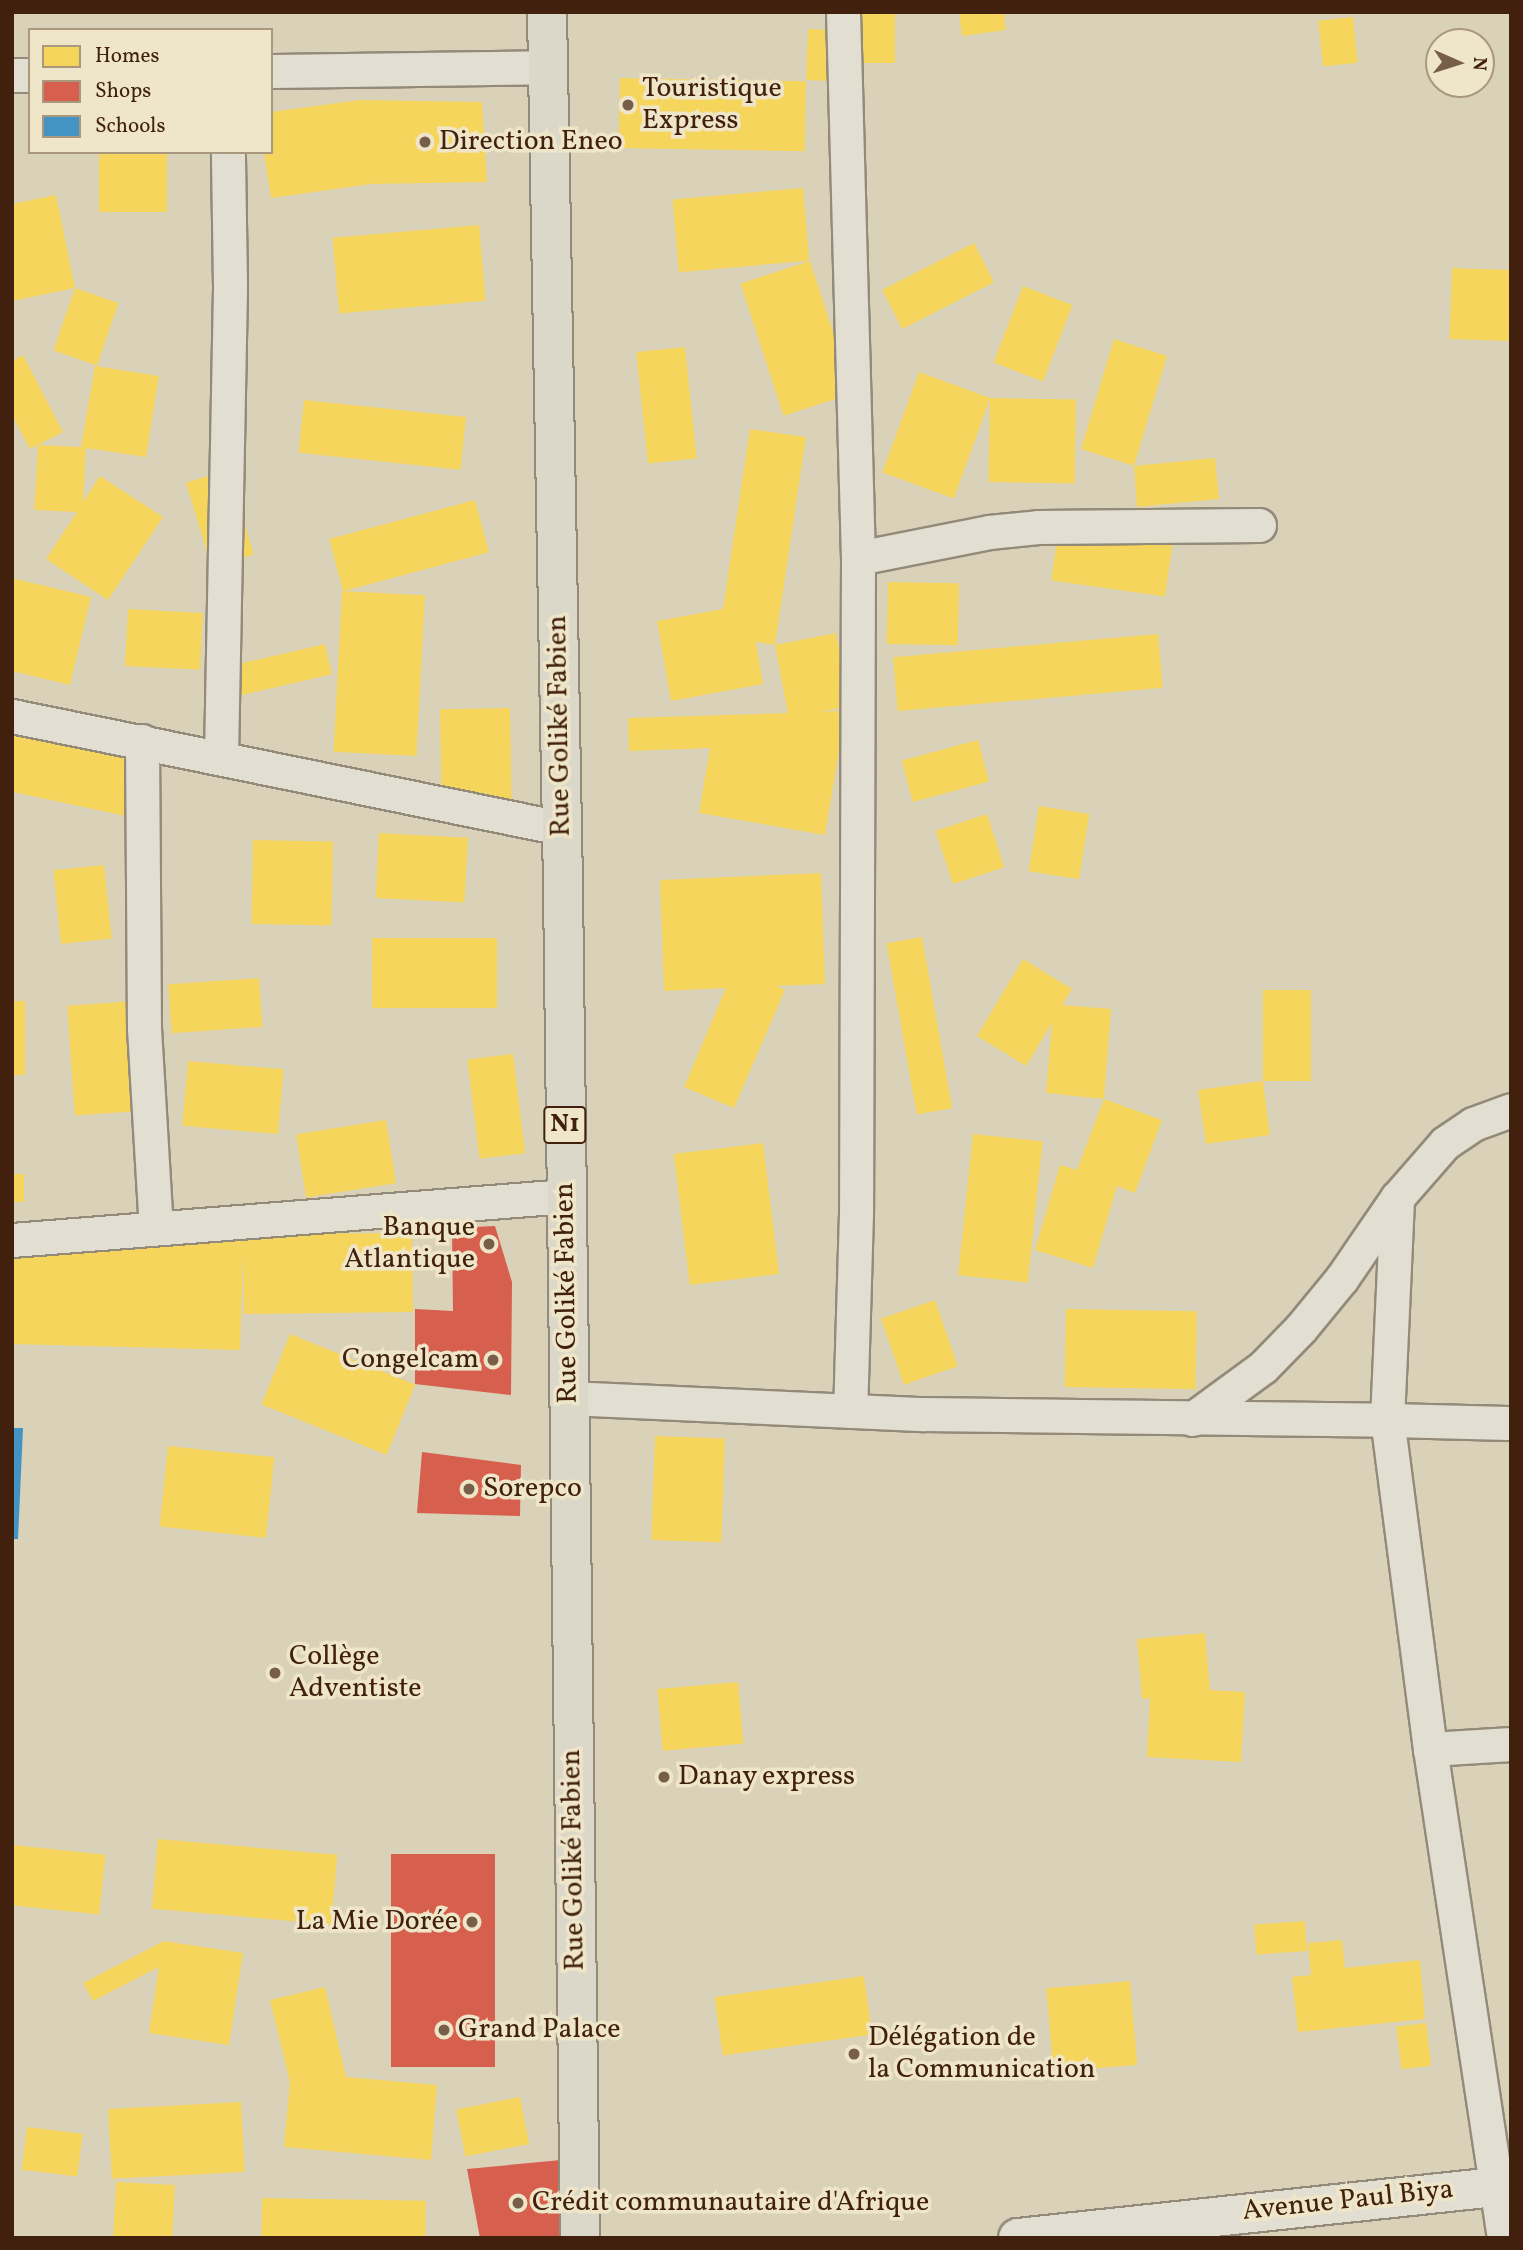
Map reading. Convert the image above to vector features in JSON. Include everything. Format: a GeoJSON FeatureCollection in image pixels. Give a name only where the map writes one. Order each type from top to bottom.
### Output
{"type":"FeatureCollection","features":[{"type":"Feature","properties":{"kind":"highway","name":"Rue Goliké Fabien"},"geometry":{"type":"LineString","coordinates":[[547,12],[562,828],[580,2238]]}},
{"type":"Feature","properties":{"kind":"street"},"geometry":{"type":"LineString","coordinates":[[842,12],[858,558],[856,1213],[850,1411]]}},
{"type":"Feature","properties":{"kind":"street"},"geometry":{"type":"LineString","coordinates":[[273,71],[548,67]]}},
{"type":"Feature","properties":{"kind":"street"},"geometry":{"type":"LineString","coordinates":[[221,757],[230,285],[228,154]]}},
{"type":"Feature","properties":{"kind":"street"},"geometry":{"type":"LineString","coordinates":[[858,558],[989,532],[1038,527],[1259,525]]}},
{"type":"Feature","properties":{"kind":"street"},"geometry":{"type":"LineString","coordinates":[[12,716],[562,828]]}},
{"type":"Feature","properties":{"kind":"street"},"geometry":{"type":"LineString","coordinates":[[142,741],[144,1028],[156,1228]]}},
{"type":"Feature","properties":{"kind":"street"},"geometry":{"type":"LineString","coordinates":[[1192,1419],[1263,1367],[1301,1328],[1342,1278],[1397,1198],[1445,1143],[1473,1124],[1511,1110]]}},
{"type":"Feature","properties":{"kind":"street"},"geometry":{"type":"LineString","coordinates":[[12,1240],[566,1196]]}},
{"type":"Feature","properties":{"kind":"street"},"geometry":{"type":"LineString","coordinates":[[1397,1198],[1387,1420],[1430,1749],[1504,2185],[1504,2238]]}},
{"type":"Feature","properties":{"kind":"street"},"geometry":{"type":"LineString","coordinates":[[568,1398],[850,1411],[1511,1423]]}},
{"type":"Feature","properties":{"kind":"street"},"geometry":{"type":"LineString","coordinates":[[1430,1749],[1511,1744]]}},
{"type":"Feature","properties":{"kind":"street","name":"Avenue Paul Biya"},"geometry":{"type":"LineString","coordinates":[[1032,2237],[1504,2185]]}},
{"type":"Feature","properties":{"kind":"building: Homes"},"geometry":{"type":"Polygon","coordinates":[[[862,12],[895,12],[895,63],[862,63],[862,12]]]}},
{"type":"Feature","properties":{"kind":"building: Homes"},"geometry":{"type":"Polygon","coordinates":[[[959,12],[1004,12],[1006,30],[962,36],[959,12]]]}},
{"type":"Feature","properties":{"kind":"building: Homes"},"geometry":{"type":"Polygon","coordinates":[[[1353,17],[1358,63],[1323,66],[1318,21],[1353,17]]]}},
{"type":"Feature","properties":{"kind":"building: Homes"},"geometry":{"type":"Polygon","coordinates":[[[808,29],[838,30],[836,81],[806,80],[808,29]]]}},
{"type":"Feature","properties":{"kind":"building: Homes"},"geometry":{"type":"Polygon","coordinates":[[[620,78],[806,81],[805,151],[619,148],[620,78]]]}},
{"type":"Feature","properties":{"kind":"building: Homes"},"geometry":{"type":"Polygon","coordinates":[[[360,100],[482,102],[487,182],[371,184],[271,198],[264,154],[273,154],[273,112],[360,100]]]}},
{"type":"Feature","properties":{"kind":"building: Homes"},"geometry":{"type":"Polygon","coordinates":[[[99,154],[167,154],[167,212],[99,212],[99,154]]]}},
{"type":"Feature","properties":{"kind":"building: Homes"},"geometry":{"type":"Polygon","coordinates":[[[803,188],[809,261],[679,272],[672,199],[803,188]]]}},
{"type":"Feature","properties":{"kind":"building: Homes"},"geometry":{"type":"Polygon","coordinates":[[[56,195],[75,288],[12,301],[12,204],[56,195]]]}},
{"type":"Feature","properties":{"kind":"building: Homes"},"geometry":{"type":"Polygon","coordinates":[[[479,225],[486,301],[339,314],[333,238],[479,225]]]}},
{"type":"Feature","properties":{"kind":"building: Homes"},"geometry":{"type":"Polygon","coordinates":[[[974,243],[994,282],[902,329],[882,290],[974,243]]]}},
{"type":"Feature","properties":{"kind":"building: Homes"},"geometry":{"type":"Polygon","coordinates":[[[810,261],[853,393],[784,416],[741,284],[810,261]]]}},
{"type":"Feature","properties":{"kind":"building: Homes"},"geometry":{"type":"Polygon","coordinates":[[[1452,268],[1511,270],[1508,341],[1450,339],[1452,268]]]}},
{"type":"Feature","properties":{"kind":"building: Homes"},"geometry":{"type":"Polygon","coordinates":[[[1023,286],[1072,305],[1043,382],[994,363],[1023,286]]]}},
{"type":"Feature","properties":{"kind":"building: Homes"},"geometry":{"type":"Polygon","coordinates":[[[75,288],[118,303],[97,365],[54,350],[75,288]]]}},
{"type":"Feature","properties":{"kind":"building: Homes"},"geometry":{"type":"Polygon","coordinates":[[[1114,339],[1167,356],[1134,466],[1081,449],[1114,339]]]}},
{"type":"Feature","properties":{"kind":"building: Homes"},"geometry":{"type":"Polygon","coordinates":[[[685,347],[697,458],[648,464],[636,352],[685,347]]]}},
{"type":"Feature","properties":{"kind":"building: Homes"},"geometry":{"type":"Polygon","coordinates":[[[23,355],[63,432],[30,449],[12,415],[12,361],[23,355]]]}},
{"type":"Feature","properties":{"kind":"building: Homes"},"geometry":{"type":"Polygon","coordinates":[[[95,366],[159,376],[146,457],[86,448],[83,502],[100,476],[163,517],[108,600],[46,559],[77,512],[34,510],[38,445],[81,447],[95,366]]]}},
{"type":"Feature","properties":{"kind":"building: Homes"},"geometry":{"type":"Polygon","coordinates":[[[919,372],[990,398],[954,499],[882,473],[919,372]]]}},
{"type":"Feature","properties":{"kind":"building: Homes"},"geometry":{"type":"Polygon","coordinates":[[[990,398],[1076,400],[1075,483],[989,482],[990,398]]]}},
{"type":"Feature","properties":{"kind":"building: Homes"},"geometry":{"type":"Polygon","coordinates":[[[304,400],[466,417],[461,470],[298,453],[304,400]]]}},
{"type":"Feature","properties":{"kind":"building: Homes"},"geometry":{"type":"Polygon","coordinates":[[[750,429],[806,437],[775,645],[756,642],[763,684],[671,701],[657,621],[723,609],[750,429]]]}},
{"type":"Feature","properties":{"kind":"building: Homes"},"geometry":{"type":"Polygon","coordinates":[[[1215,458],[1219,499],[1137,507],[1134,466],[1215,458]]]}},
{"type":"Feature","properties":{"kind":"building: Homes"},"geometry":{"type":"Polygon","coordinates":[[[228,470],[254,554],[212,567],[186,483],[228,470]]]}},
{"type":"Feature","properties":{"kind":"building: Homes"},"geometry":{"type":"Polygon","coordinates":[[[475,500],[489,552],[343,591],[329,539],[475,500]]]}},
{"type":"Feature","properties":{"kind":"building: Homes"},"geometry":{"type":"Polygon","coordinates":[[[1060,518],[1174,534],[1165,596],[1051,580],[1060,518]]]}},
{"type":"Feature","properties":{"kind":"building: Homes"},"geometry":{"type":"Polygon","coordinates":[[[12,578],[91,597],[70,685],[12,671],[12,578]]]}},
{"type":"Feature","properties":{"kind":"building: Homes"},"geometry":{"type":"Polygon","coordinates":[[[888,582],[959,583],[958,645],[887,644],[888,582]]]}},
{"type":"Feature","properties":{"kind":"building: Homes"},"geometry":{"type":"Polygon","coordinates":[[[342,591],[425,595],[416,756],[334,752],[342,591]]]}},
{"type":"Feature","properties":{"kind":"building: Homes"},"geometry":{"type":"Polygon","coordinates":[[[128,609],[203,613],[200,670],[125,666],[128,609]]]}},
{"type":"Feature","properties":{"kind":"building: Homes"},"geometry":{"type":"Polygon","coordinates":[[[836,633],[850,706],[820,712],[840,711],[840,744],[825,835],[699,813],[710,748],[629,751],[628,718],[788,713],[775,645],[836,633]]]}},
{"type":"Feature","properties":{"kind":"building: Homes"},"geometry":{"type":"Polygon","coordinates":[[[1158,634],[1163,688],[898,711],[893,657],[1158,634]]]}},
{"type":"Feature","properties":{"kind":"building: Homes"},"geometry":{"type":"Polygon","coordinates":[[[325,644],[332,674],[234,697],[227,667],[325,644]]]}},
{"type":"Feature","properties":{"kind":"building: Homes"},"geometry":{"type":"Polygon","coordinates":[[[510,708],[512,802],[442,803],[440,709],[510,708]]]}},
{"type":"Feature","properties":{"kind":"building: Homes"},"geometry":{"type":"Polygon","coordinates":[[[12,713],[142,741],[126,816],[12,792],[12,713]]]}},
{"type":"Feature","properties":{"kind":"building: Homes"},"geometry":{"type":"Polygon","coordinates":[[[978,740],[989,782],[913,802],[902,760],[978,740]]]}},
{"type":"Feature","properties":{"kind":"building: Homes"},"geometry":{"type":"Polygon","coordinates":[[[1039,806],[1089,814],[1079,879],[1029,871],[1039,806]]]}},
{"type":"Feature","properties":{"kind":"building: Homes"},"geometry":{"type":"Polygon","coordinates":[[[987,814],[1004,867],[953,884],[936,831],[987,814]]]}},
{"type":"Feature","properties":{"kind":"building: Homes"},"geometry":{"type":"Polygon","coordinates":[[[379,833],[468,838],[464,903],[376,898],[379,833]]]}},
{"type":"Feature","properties":{"kind":"building: Homes"},"geometry":{"type":"Polygon","coordinates":[[[253,840],[333,841],[332,925],[252,924],[253,840]]]}},
{"type":"Feature","properties":{"kind":"building: Homes"},"geometry":{"type":"Polygon","coordinates":[[[104,865],[112,939],[61,944],[53,870],[104,865]]]}},
{"type":"Feature","properties":{"kind":"building: Homes"},"geometry":{"type":"Polygon","coordinates":[[[821,873],[825,984],[776,986],[785,990],[734,1108],[684,1087],[726,988],[664,991],[660,880],[821,873]]]}},
{"type":"Feature","properties":{"kind":"building: Homes"},"geometry":{"type":"Polygon","coordinates":[[[922,937],[952,1108],[917,1115],[887,943],[922,937]]]}},
{"type":"Feature","properties":{"kind":"building: Homes"},"geometry":{"type":"Polygon","coordinates":[[[372,938],[497,938],[497,1008],[372,1008],[372,938]]]}},
{"type":"Feature","properties":{"kind":"building: Homes"},"geometry":{"type":"Polygon","coordinates":[[[1023,959],[1072,989],[1062,1005],[1111,1009],[1104,1099],[1046,1093],[1052,1023],[1026,1066],[977,1036],[1023,959]]]}},
{"type":"Feature","properties":{"kind":"building: Homes"},"geometry":{"type":"Polygon","coordinates":[[[259,978],[262,1027],[172,1033],[168,984],[259,978]]]}},
{"type":"Feature","properties":{"kind":"building: Homes"},"geometry":{"type":"Polygon","coordinates":[[[1263,990],[1311,990],[1311,1081],[1263,1081],[1263,990]]]}},
{"type":"Feature","properties":{"kind":"building: Homes"},"geometry":{"type":"Polygon","coordinates":[[[12,1001],[25,1001],[25,1075],[12,1075],[12,1001]]]}},
{"type":"Feature","properties":{"kind":"building: Homes"},"geometry":{"type":"Polygon","coordinates":[[[135,1001],[143,1111],[75,1115],[67,1006],[135,1001]]]}},
{"type":"Feature","properties":{"kind":"building: Homes"},"geometry":{"type":"Polygon","coordinates":[[[513,1054],[525,1153],[480,1159],[467,1060],[513,1054]]]}},
{"type":"Feature","properties":{"kind":"building: Homes"},"geometry":{"type":"Polygon","coordinates":[[[188,1061],[284,1069],[278,1134],[182,1126],[188,1061]]]}},
{"type":"Feature","properties":{"kind":"building: Homes"},"geometry":{"type":"Polygon","coordinates":[[[1263,1081],[1270,1135],[1206,1144],[1198,1090],[1263,1081]]]}},
{"type":"Feature","properties":{"kind":"building: Homes"},"geometry":{"type":"Polygon","coordinates":[[[1104,1099],[1162,1120],[1135,1193],[1117,1186],[1093,1268],[1035,1250],[1060,1165],[1077,1170],[1104,1099]]]}},
{"type":"Feature","properties":{"kind":"building: Homes"},"geometry":{"type":"Polygon","coordinates":[[[386,1120],[396,1183],[306,1197],[296,1134],[386,1120]]]}},
{"type":"Feature","properties":{"kind":"building: Homes"},"geometry":{"type":"Polygon","coordinates":[[[973,1134],[1043,1141],[1028,1283],[958,1275],[973,1134]]]}},
{"type":"Feature","properties":{"kind":"building: Homes"},"geometry":{"type":"Polygon","coordinates":[[[763,1143],[779,1274],[690,1285],[674,1154],[763,1143]]]}},
{"type":"Feature","properties":{"kind":"building: Homes"},"geometry":{"type":"Polygon","coordinates":[[[12,1174],[24,1174],[24,1202],[12,1202],[12,1174]]]}},
{"type":"Feature","properties":{"kind":"building: Homes"},"geometry":{"type":"Polygon","coordinates":[[[12,1228],[243,1234],[412,1233],[413,1312],[244,1314],[243,1252],[240,1350],[12,1344],[12,1228]]]}},
{"type":"Feature","properties":{"kind":"building: Homes"},"geometry":{"type":"Polygon","coordinates":[[[935,1300],[958,1366],[904,1385],[881,1319],[935,1300]]]}},
{"type":"Feature","properties":{"kind":"building: Homes"},"geometry":{"type":"Polygon","coordinates":[[[1066,1309],[1197,1311],[1196,1389],[1065,1387],[1066,1309]]]}},
{"type":"Feature","properties":{"kind":"building: Homes"},"geometry":{"type":"Polygon","coordinates":[[[290,1334],[415,1385],[387,1455],[262,1404],[290,1334]]]}},
{"type":"Feature","properties":{"kind":"building: Homes"},"geometry":{"type":"Polygon","coordinates":[[[655,1436],[725,1438],[721,1542],[651,1540],[655,1436]]]}},
{"type":"Feature","properties":{"kind":"building: Homes"},"geometry":{"type":"Polygon","coordinates":[[[168,1446],[274,1457],[266,1538],[160,1527],[168,1446]]]}},
{"type":"Feature","properties":{"kind":"building: Homes"},"geometry":{"type":"Polygon","coordinates":[[[1205,1633],[1210,1690],[1245,1692],[1241,1762],[1147,1757],[1150,1698],[1142,1699],[1137,1639],[1205,1633]]]}},
{"type":"Feature","properties":{"kind":"building: Homes"},"geometry":{"type":"Polygon","coordinates":[[[738,1682],[743,1744],[663,1751],[657,1689],[738,1682]]]}},
{"type":"Feature","properties":{"kind":"building: Homes"},"geometry":{"type":"Polygon","coordinates":[[[158,1839],[337,1855],[331,1924],[152,1909],[158,1839]]]}},
{"type":"Feature","properties":{"kind":"building: Homes"},"geometry":{"type":"Polygon","coordinates":[[[13,1845],[105,1855],[99,1914],[12,1905],[13,1845]]]}},
{"type":"Feature","properties":{"kind":"building: Homes"},"geometry":{"type":"Polygon","coordinates":[[[1305,1921],[1307,1951],[1256,1954],[1254,1925],[1305,1921]]]}},
{"type":"Feature","properties":{"kind":"building: Homes"},"geometry":{"type":"Polygon","coordinates":[[[1342,1940],[1345,1968],[1420,1960],[1425,2019],[1298,2032],[1292,1977],[1311,1975],[1308,1943],[1342,1940]]]}},
{"type":"Feature","properties":{"kind":"building: Homes"},"geometry":{"type":"Polygon","coordinates":[[[164,1941],[243,1953],[229,2045],[149,2033],[159,1967],[93,2001],[83,1983],[164,1941]]]}},
{"type":"Feature","properties":{"kind":"building: Homes"},"geometry":{"type":"Polygon","coordinates":[[[864,1976],[872,2034],[723,2055],[714,1997],[864,1976]]]}},
{"type":"Feature","properties":{"kind":"building: Homes"},"geometry":{"type":"Polygon","coordinates":[[[1130,1981],[1137,2065],[1054,2072],[1046,1988],[1130,1981]]]}},
{"type":"Feature","properties":{"kind":"building: Homes"},"geometry":{"type":"Polygon","coordinates":[[[325,1987],[346,2077],[437,2085],[431,2160],[284,2147],[290,2082],[270,2000],[325,1987]]]}},
{"type":"Feature","properties":{"kind":"building: Homes"},"geometry":{"type":"Polygon","coordinates":[[[1426,2023],[1431,2066],[1401,2069],[1396,2027],[1426,2023]]]}},
{"type":"Feature","properties":{"kind":"building: Homes"},"geometry":{"type":"Polygon","coordinates":[[[520,2097],[529,2144],[465,2157],[456,2109],[520,2097]]]}},
{"type":"Feature","properties":{"kind":"building: Homes"},"geometry":{"type":"Polygon","coordinates":[[[241,2102],[245,2172],[112,2179],[108,2109],[241,2102]]]}},
{"type":"Feature","properties":{"kind":"building: Homes"},"geometry":{"type":"Polygon","coordinates":[[[27,2127],[83,2134],[77,2177],[22,2170],[27,2127]]]}},
{"type":"Feature","properties":{"kind":"building: Homes"},"geometry":{"type":"Polygon","coordinates":[[[116,2182],[175,2185],[172,2238],[113,2238],[116,2182]]]}},
{"type":"Feature","properties":{"kind":"building: Homes"},"geometry":{"type":"Polygon","coordinates":[[[262,2198],[426,2201],[425,2238],[261,2238],[262,2198]]]}},
{"type":"Feature","properties":{"kind":"building: Shops"},"geometry":{"type":"Polygon","coordinates":[[[495,1226],[512,1282],[511,1395],[415,1384],[415,1309],[453,1311],[452,1228],[495,1226]]]}},
{"type":"Feature","properties":{"kind":"building: Shops","name":"Sorepco"},"geometry":{"type":"Polygon","coordinates":[[[422,1452],[521,1465],[520,1516],[417,1513],[422,1452]]]}},
{"type":"Feature","properties":{"kind":"building: Shops"},"geometry":{"type":"Polygon","coordinates":[[[391,1854],[495,1854],[495,2067],[391,2067],[391,1854]]]}},
{"type":"Feature","properties":{"kind":"building: Shops","name":"Crédit communautaire d'Afrique"},"geometry":{"type":"Polygon","coordinates":[[[561,2160],[563,2238],[480,2238],[467,2169],[561,2160]]]}},
{"type":"Feature","properties":{"kind":"building: Schools"},"geometry":{"type":"Polygon","coordinates":[[[12,1428],[23,1428],[18,1539],[12,1539],[12,1428]]]}},
{"type":"Feature","properties":{"kind":"place","name":"Touristique Express"},"geometry":{"type":"Point","coordinates":[628,105]}},
{"type":"Feature","properties":{"kind":"place","name":"Direction Eneo"},"geometry":{"type":"Point","coordinates":[425,142]}},
{"type":"Feature","properties":{"kind":"place","name":"Banque Atlantique"},"geometry":{"type":"Point","coordinates":[489,1244]}},
{"type":"Feature","properties":{"kind":"place","name":"Congelcam"},"geometry":{"type":"Point","coordinates":[493,1360]}},
{"type":"Feature","properties":{"kind":"place","name":"Sorepco"},"geometry":{"type":"Point","coordinates":[469,1489]}},
{"type":"Feature","properties":{"kind":"place","name":"Collège Adventiste"},"geometry":{"type":"Point","coordinates":[275,1673]}},
{"type":"Feature","properties":{"kind":"place","name":"Danay express"},"geometry":{"type":"Point","coordinates":[664,1777]}},
{"type":"Feature","properties":{"kind":"place","name":"La Mie Dorée"},"geometry":{"type":"Point","coordinates":[472,1922]}},
{"type":"Feature","properties":{"kind":"place","name":"Grand Palace"},"geometry":{"type":"Point","coordinates":[444,2030]}},
{"type":"Feature","properties":{"kind":"place","name":"Délégation de la Communication"},"geometry":{"type":"Point","coordinates":[854,2054]}},
{"type":"Feature","properties":{"kind":"place","name":"Crédit communautaire d'Afrique"},"geometry":{"type":"Point","coordinates":[518,2203]}}]}
